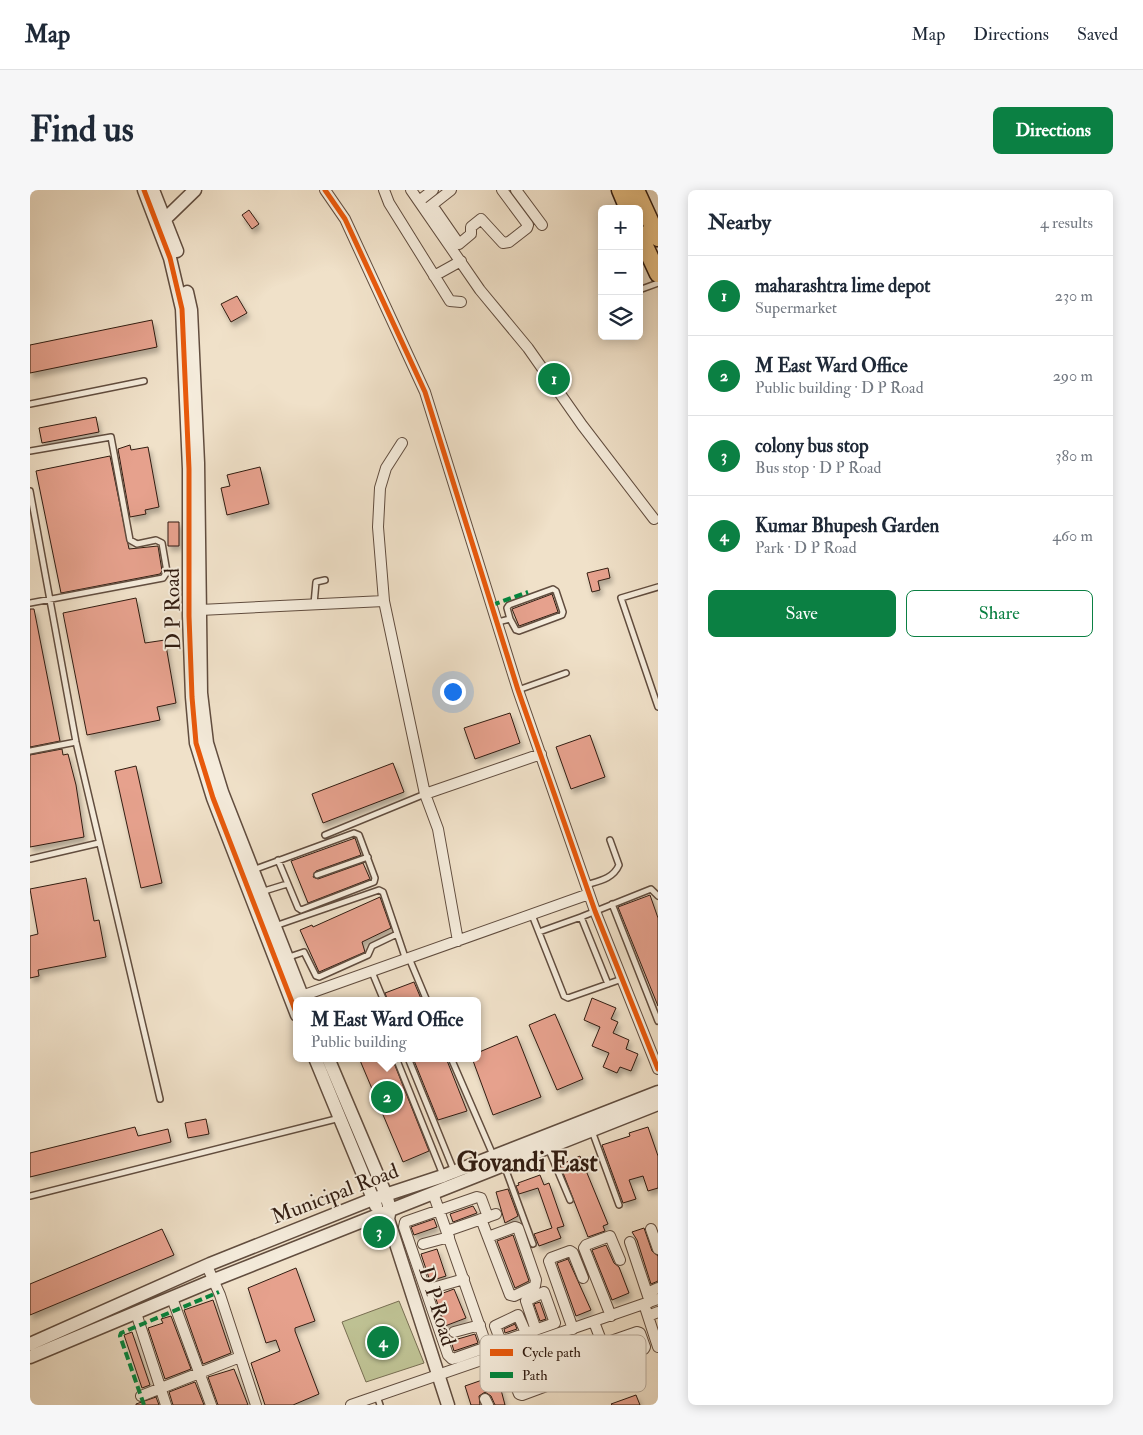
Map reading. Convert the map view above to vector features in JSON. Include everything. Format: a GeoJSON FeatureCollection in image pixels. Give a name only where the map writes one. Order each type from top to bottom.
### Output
{"type":"FeatureCollection","features":[{"type":"Feature","properties":{"kind":"highway"},"geometry":{"type":"LineString","coordinates":[[620,190],[626,205]]}},
{"type":"Feature","properties":{"kind":"highway"},"geometry":{"type":"LineString","coordinates":[[636,190],[658,238]]}},
{"type":"Feature","properties":{"kind":"highway"},"geometry":{"type":"LineString","coordinates":[[643,242],[658,274]]}},
{"type":"Feature","properties":{"kind":"street","name":"D P Road"},"geometry":{"type":"LineString","coordinates":[[144,190],[162,222],[179,259],[191,310],[194,578],[191,688],[200,728]]}},
{"type":"Feature","properties":{"kind":"street","name":"D P Road"},"geometry":{"type":"LineString","coordinates":[[153,190],[162,222]]}},
{"type":"Feature","properties":{"kind":"street"},"geometry":{"type":"LineString","coordinates":[[162,222],[195,190]]}},
{"type":"Feature","properties":{"kind":"street"},"geometry":{"type":"LineString","coordinates":[[325,190],[345,219],[425,392],[518,690],[540,754],[595,910],[658,1069]]}},
{"type":"Feature","properties":{"kind":"street"},"geometry":{"type":"LineString","coordinates":[[384,190],[389,203],[450,301],[461,302]]}},
{"type":"Feature","properties":{"kind":"street"},"geometry":{"type":"LineString","coordinates":[[411,190],[419,201],[429,208],[456,246],[460,261],[480,290],[528,348],[582,425],[654,519]]}},
{"type":"Feature","properties":{"kind":"street"},"geometry":{"type":"LineString","coordinates":[[419,201],[433,190]]}},
{"type":"Feature","properties":{"kind":"street"},"geometry":{"type":"LineString","coordinates":[[429,208],[451,190]]}},
{"type":"Feature","properties":{"kind":"street"},"geometry":{"type":"LineString","coordinates":[[456,246],[472,234],[471,227],[481,219],[504,243],[509,242],[528,228],[528,225],[502,190]]}},
{"type":"Feature","properties":{"kind":"street"},"geometry":{"type":"LineString","coordinates":[[516,190],[542,225]]}},
{"type":"Feature","properties":{"kind":"street"},"geometry":{"type":"LineString","coordinates":[[434,276],[460,261]]}},
{"type":"Feature","properties":{"kind":"street"},"geometry":{"type":"LineString","coordinates":[[402,444],[386,468],[380,488],[378,527],[384,601],[425,794],[438,829],[458,941]]}},
{"type":"Feature","properties":{"kind":"street","name":"D P Road"},"geometry":{"type":"LineString","coordinates":[[194,578],[200,610],[202,693],[200,728],[196,743],[298,997]]}},
{"type":"Feature","properties":{"kind":"street"},"geometry":{"type":"LineString","coordinates":[[200,610],[384,601]]}},
{"type":"Feature","properties":{"kind":"street"},"geometry":{"type":"LineString","coordinates":[[425,794],[540,754]]}},
{"type":"Feature","properties":{"kind":"street","name":"D P Road"},"geometry":{"type":"LineString","coordinates":[[220,802],[261,892],[287,958],[298,997]]}},
{"type":"Feature","properties":{"kind":"street"},"geometry":{"type":"LineString","coordinates":[[304,997],[532,915],[588,890]]}},
{"type":"Feature","properties":{"kind":"street","name":"D P Road"},"geometry":{"type":"LineString","coordinates":[[317,1062],[374,1199],[386,1214]]}},
{"type":"Feature","properties":{"kind":"street","name":"D P Road"},"geometry":{"type":"LineString","coordinates":[[330,1062],[386,1195],[386,1214],[448,1405]]}},
{"type":"Feature","properties":{"kind":"street","name":"Municipal Road"},"geometry":{"type":"LineString","coordinates":[[30,1356],[214,1280],[386,1214],[433,1192],[448,1178],[493,1156],[658,1092]]}},
{"type":"Feature","properties":{"kind":"street","name":"Municipal Road"},"geometry":{"type":"LineString","coordinates":[[30,1344],[207,1266],[374,1199],[448,1178],[504,1165],[592,1130],[657,1107]]}},
{"type":"Feature","properties":{"kind":"street"},"geometry":{"type":"LineString","coordinates":[[433,1192],[484,1335]]}},
{"type":"Feature","properties":{"kind":"street"},"geometry":{"type":"LineString","coordinates":[[480,1350],[452,1359],[448,1355],[404,1227],[405,1222],[408,1220],[477,1197],[481,1198],[489,1217],[488,1237],[510,1295],[514,1296],[535,1286],[536,1280],[518,1228],[515,1227],[488,1237]]}},
{"type":"Feature","properties":{"kind":"street"},"geometry":{"type":"LineString","coordinates":[[424,1244],[489,1217]]}},
{"type":"Feature","properties":{"kind":"street"},"geometry":{"type":"LineString","coordinates":[[651,1229],[658,1249]]}},
{"type":"Feature","properties":{"kind":"street"},"geometry":{"type":"LineString","coordinates":[[610,1316],[584,1248],[586,1245],[610,1236],[620,1260]]}},
{"type":"Feature","properties":{"kind":"street"},"geometry":{"type":"LineString","coordinates":[[630,1242],[650,1300],[657,1344]]}},
{"type":"Feature","properties":{"kind":"street"},"geometry":{"type":"LineString","coordinates":[[573,1329],[549,1262],[551,1258],[570,1251],[573,1253],[582,1278]]}},
{"type":"Feature","properties":{"kind":"street"},"geometry":{"type":"LineString","coordinates":[[207,1266],[214,1280],[256,1405]]}},
{"type":"Feature","properties":{"kind":"street"},"geometry":{"type":"LineString","coordinates":[[426,1290],[464,1279]]}},
{"type":"Feature","properties":{"kind":"street"},"geometry":{"type":"LineString","coordinates":[[556,1335],[650,1300],[658,1288]]}},
{"type":"Feature","properties":{"kind":"street"},"geometry":{"type":"LineString","coordinates":[[172,1298],[211,1405]]}},
{"type":"Feature","properties":{"kind":"street"},"geometry":{"type":"LineString","coordinates":[[136,1313],[166,1405]]}},
{"type":"Feature","properties":{"kind":"street"},"geometry":{"type":"LineString","coordinates":[[498,1335],[495,1326],[518,1315],[531,1331],[520,1335]]}},
{"type":"Feature","properties":{"kind":"street"},"geometry":{"type":"LineString","coordinates":[[594,1322],[599,1335]]}},
{"type":"Feature","properties":{"kind":"street"},"geometry":{"type":"LineString","coordinates":[[454,1332],[480,1325]]}},
{"type":"Feature","properties":{"kind":"street"},"geometry":{"type":"LineString","coordinates":[[627,1335],[637,1332],[641,1335]]}},
{"type":"Feature","properties":{"kind":"street"},"geometry":{"type":"LineString","coordinates":[[141,1396],[240,1357]]}},
{"type":"Feature","properties":{"kind":"street"},"geometry":{"type":"LineString","coordinates":[[350,1405],[379,1401],[438,1376],[480,1362]]}},
{"type":"Feature","properties":{"kind":"street"},"geometry":{"type":"LineString","coordinates":[[520,1392],[522,1396],[532,1392]]}},
{"type":"Feature","properties":{"kind":"lane"},"geometry":{"type":"LineString","coordinates":[[643,289],[658,283]]}},
{"type":"Feature","properties":{"kind":"lane"},"geometry":{"type":"LineString","coordinates":[[30,404],[144,381]]}},
{"type":"Feature","properties":{"kind":"lane"},"geometry":{"type":"LineString","coordinates":[[30,451],[111,437],[130,540],[137,544],[156,540],[162,543],[167,572],[163,578],[30,602]]}},
{"type":"Feature","properties":{"kind":"lane"},"geometry":{"type":"LineString","coordinates":[[30,491],[76,742],[160,1099]]}},
{"type":"Feature","properties":{"kind":"lane"},"geometry":{"type":"LineString","coordinates":[[314,604],[316,582],[325,580]]}},
{"type":"Feature","properties":{"kind":"lane"},"geometry":{"type":"LineString","coordinates":[[658,587],[621,598],[658,707]]}},
{"type":"Feature","properties":{"kind":"lane"},"geometry":{"type":"LineString","coordinates":[[553,589],[556,590],[563,612],[562,615],[519,631],[516,630],[510,618],[507,608],[509,605],[553,589]]}},
{"type":"Feature","properties":{"kind":"lane"},"geometry":{"type":"LineString","coordinates":[[498,622],[510,618]]}},
{"type":"Feature","properties":{"kind":"lane"},"geometry":{"type":"LineString","coordinates":[[518,690],[566,674]]}},
{"type":"Feature","properties":{"kind":"lane"},"geometry":{"type":"LineString","coordinates":[[30,751],[76,742]]}},
{"type":"Feature","properties":{"kind":"lane"},"geometry":{"type":"LineString","coordinates":[[325,835],[425,794]]}},
{"type":"Feature","properties":{"kind":"lane"},"geometry":{"type":"LineString","coordinates":[[252,870],[278,860],[354,833],[359,835],[375,878],[374,882],[301,910],[298,908],[278,860]]}},
{"type":"Feature","properties":{"kind":"lane"},"geometry":{"type":"LineString","coordinates":[[588,890],[616,872],[619,865],[610,840]]}},
{"type":"Feature","properties":{"kind":"lane"},"geometry":{"type":"LineString","coordinates":[[30,859],[99,843]]}},
{"type":"Feature","properties":{"kind":"lane"},"geometry":{"type":"LineString","coordinates":[[317,875],[368,858]]}},
{"type":"Feature","properties":{"kind":"lane"},"geometry":{"type":"LineString","coordinates":[[261,892],[287,884]]}},
{"type":"Feature","properties":{"kind":"lane"},"geometry":{"type":"LineString","coordinates":[[539,932],[651,889],[658,896]]}},
{"type":"Feature","properties":{"kind":"lane"},"geometry":{"type":"LineString","coordinates":[[274,926],[379,890],[382,892],[407,959],[425,997]]}},
{"type":"Feature","properties":{"kind":"lane"},"geometry":{"type":"LineString","coordinates":[[612,904],[658,1021]]}},
{"type":"Feature","properties":{"kind":"lane"},"geometry":{"type":"LineString","coordinates":[[532,915],[564,996],[568,998],[622,979]]}},
{"type":"Feature","properties":{"kind":"lane"},"geometry":{"type":"LineString","coordinates":[[581,917],[608,984]]}},
{"type":"Feature","properties":{"kind":"lane"},"geometry":{"type":"LineString","coordinates":[[287,958],[304,952],[316,976],[319,977],[355,963],[368,955],[372,946],[397,934]]}},
{"type":"Feature","properties":{"kind":"lane"},"geometry":{"type":"LineString","coordinates":[[355,963],[359,976]]}},
{"type":"Feature","properties":{"kind":"lane"},"geometry":{"type":"LineString","coordinates":[[372,972],[382,997]]}},
{"type":"Feature","properties":{"kind":"lane"},"geometry":{"type":"LineString","coordinates":[[398,1062],[448,1178]]}},
{"type":"Feature","properties":{"kind":"lane"},"geometry":{"type":"LineString","coordinates":[[409,1062],[448,1178]]}},
{"type":"Feature","properties":{"kind":"lane"},"geometry":{"type":"LineString","coordinates":[[454,1062],[493,1156]]}},
{"type":"Feature","properties":{"kind":"lane"},"geometry":{"type":"LineString","coordinates":[[30,1196],[340,1118]]}},
{"type":"Feature","properties":{"kind":"lane"},"geometry":{"type":"LineString","coordinates":[[592,1130],[619,1205]]}},
{"type":"Feature","properties":{"kind":"lane"},"geometry":{"type":"LineString","coordinates":[[548,1147],[570,1200]]}},
{"type":"Feature","properties":{"kind":"lane"},"geometry":{"type":"LineString","coordinates":[[504,1165],[533,1244]]}},
{"type":"Feature","properties":{"kind":"green space"},"geometry":{"type":"Polygon","coordinates":[[[399,1301],[424,1363],[366,1382],[342,1322],[399,1301]]]}},
{"type":"Feature","properties":{"kind":"building"},"geometry":{"type":"Polygon","coordinates":[[[249,210],[259,224],[252,229],[242,215],[249,210]]]}},
{"type":"Feature","properties":{"kind":"building"},"geometry":{"type":"Polygon","coordinates":[[[237,296],[247,313],[231,322],[221,304],[237,296]]]}},
{"type":"Feature","properties":{"kind":"building"},"geometry":{"type":"Polygon","coordinates":[[[152,320],[157,347],[30,373],[30,345],[152,320]]]}},
{"type":"Feature","properties":{"kind":"building"},"geometry":{"type":"Polygon","coordinates":[[[96,417],[99,432],[42,443],[39,428],[96,417]]]}},
{"type":"Feature","properties":{"kind":"building"},"geometry":{"type":"Polygon","coordinates":[[[130,445],[131,450],[148,447],[159,507],[145,510],[146,514],[130,517],[118,449],[130,445]]]}},
{"type":"Feature","properties":{"kind":"building"},"geometry":{"type":"Polygon","coordinates":[[[110,456],[129,549],[158,546],[162,571],[160,574],[61,593],[36,471],[110,456]]]}},
{"type":"Feature","properties":{"kind":"building"},"geometry":{"type":"Polygon","coordinates":[[[260,467],[269,504],[227,515],[221,488],[230,486],[227,475],[260,467]]]}},
{"type":"Feature","properties":{"kind":"building"},"geometry":{"type":"Polygon","coordinates":[[[168,522],[179,522],[179,546],[168,546],[168,522]]]}},
{"type":"Feature","properties":{"kind":"building"},"geometry":{"type":"Polygon","coordinates":[[[608,568],[610,578],[598,581],[600,590],[592,592],[587,573],[608,568]]]}},
{"type":"Feature","properties":{"kind":"building"},"geometry":{"type":"Polygon","coordinates":[[[552,594],[558,612],[519,626],[512,609],[552,594]]]}},
{"type":"Feature","properties":{"kind":"building"},"geometry":{"type":"Polygon","coordinates":[[[136,598],[145,643],[165,640],[176,703],[157,707],[160,720],[87,735],[63,613],[136,598]]]}},
{"type":"Feature","properties":{"kind":"building"},"geometry":{"type":"Polygon","coordinates":[[[30,609],[34,609],[60,741],[30,747],[30,609]]]}},
{"type":"Feature","properties":{"kind":"building"},"geometry":{"type":"Polygon","coordinates":[[[510,713],[520,743],[475,759],[464,728],[510,713]]]}},
{"type":"Feature","properties":{"kind":"building"},"geometry":{"type":"Polygon","coordinates":[[[590,735],[605,777],[571,789],[556,747],[590,735]]]}},
{"type":"Feature","properties":{"kind":"building"},"geometry":{"type":"Polygon","coordinates":[[[62,749],[63,755],[68,754],[76,785],[84,837],[30,847],[30,755],[62,749]]]}},
{"type":"Feature","properties":{"kind":"building"},"geometry":{"type":"Polygon","coordinates":[[[393,763],[404,792],[323,823],[312,794],[393,763]]]}},
{"type":"Feature","properties":{"kind":"building"},"geometry":{"type":"Polygon","coordinates":[[[136,766],[162,883],[141,888],[115,771],[136,766]]]}},
{"type":"Feature","properties":{"kind":"building"},"geometry":{"type":"Polygon","coordinates":[[[355,838],[361,855],[316,871],[313,877],[318,879],[363,863],[370,879],[308,903],[291,861],[355,838]]]}},
{"type":"Feature","properties":{"kind":"building"},"geometry":{"type":"Polygon","coordinates":[[[86,878],[94,921],[99,920],[106,957],[38,970],[39,976],[30,978],[30,936],[38,934],[30,889],[86,878]]]}},
{"type":"Feature","properties":{"kind":"building"},"geometry":{"type":"Polygon","coordinates":[[[650,895],[658,918],[658,1006],[618,907],[650,895]]]}},
{"type":"Feature","properties":{"kind":"building"},"geometry":{"type":"Polygon","coordinates":[[[380,897],[391,928],[362,942],[365,952],[319,972],[300,930],[312,925],[313,927],[380,897]]]}},
{"type":"Feature","properties":{"kind":"building"},"geometry":{"type":"Polygon","coordinates":[[[414,982],[420,997],[386,997],[385,993],[414,982]]]}},
{"type":"Feature","properties":{"kind":"building"},"geometry":{"type":"Polygon","coordinates":[[[592,998],[616,1008],[611,1019],[618,1022],[613,1033],[629,1040],[626,1049],[638,1054],[631,1071],[620,1067],[617,1073],[603,1067],[609,1053],[592,1046],[600,1027],[584,1020],[592,998]]]}},
{"type":"Feature","properties":{"kind":"building"},"geometry":{"type":"Polygon","coordinates":[[[555,1014],[583,1079],[557,1090],[529,1025],[555,1014]]]}},
{"type":"Feature","properties":{"kind":"building"},"geometry":{"type":"Polygon","coordinates":[[[517,1036],[541,1097],[493,1115],[473,1062],[481,1062],[481,1051],[517,1036]]]}},
{"type":"Feature","properties":{"kind":"building"},"geometry":{"type":"Polygon","coordinates":[[[361,1062],[394,1062],[429,1151],[403,1162],[361,1062]]]}},
{"type":"Feature","properties":{"kind":"building"},"geometry":{"type":"Polygon","coordinates":[[[415,1062],[448,1062],[467,1111],[438,1120],[415,1062]]]}},
{"type":"Feature","properties":{"kind":"building"},"geometry":{"type":"Polygon","coordinates":[[[206,1119],[209,1134],[188,1138],[185,1123],[206,1119]]]}},
{"type":"Feature","properties":{"kind":"building"},"geometry":{"type":"Polygon","coordinates":[[[135,1127],[138,1136],[168,1129],[171,1142],[30,1177],[30,1153],[135,1127]]]}},
{"type":"Feature","properties":{"kind":"building"},"geometry":{"type":"Polygon","coordinates":[[[648,1127],[658,1156],[658,1188],[648,1191],[643,1176],[629,1180],[636,1199],[623,1203],[602,1145],[630,1136],[629,1133],[648,1127]]]}},
{"type":"Feature","properties":{"kind":"building"},"geometry":{"type":"Polygon","coordinates":[[[580,1156],[608,1224],[603,1226],[605,1231],[588,1237],[560,1165],[580,1156]]]}},
{"type":"Feature","properties":{"kind":"building"},"geometry":{"type":"Polygon","coordinates":[[[540,1175],[544,1185],[549,1183],[564,1226],[557,1228],[561,1238],[539,1246],[534,1234],[552,1228],[538,1188],[519,1194],[516,1186],[519,1185],[518,1183],[540,1175]]]}},
{"type":"Feature","properties":{"kind":"building"},"geometry":{"type":"Polygon","coordinates":[[[508,1189],[518,1216],[505,1223],[496,1192],[508,1189]]]}},
{"type":"Feature","properties":{"kind":"building"},"geometry":{"type":"Polygon","coordinates":[[[473,1206],[477,1213],[453,1222],[450,1214],[473,1206]]]}},
{"type":"Feature","properties":{"kind":"building"},"geometry":{"type":"Polygon","coordinates":[[[434,1219],[437,1227],[414,1235],[411,1227],[434,1219]]]}},
{"type":"Feature","properties":{"kind":"building"},"geometry":{"type":"Polygon","coordinates":[[[644,1228],[652,1251],[658,1256],[658,1281],[651,1284],[637,1240],[632,1232],[644,1228]]]}},
{"type":"Feature","properties":{"kind":"building"},"geometry":{"type":"Polygon","coordinates":[[[162,1229],[174,1255],[30,1315],[30,1284],[162,1229]]]}},
{"type":"Feature","properties":{"kind":"building"},"geometry":{"type":"Polygon","coordinates":[[[513,1235],[529,1281],[515,1288],[497,1241],[513,1235]]]}},
{"type":"Feature","properties":{"kind":"building"},"geometry":{"type":"Polygon","coordinates":[[[606,1245],[614,1263],[619,1267],[629,1293],[612,1300],[592,1250],[606,1245]]]}},
{"type":"Feature","properties":{"kind":"building"},"geometry":{"type":"Polygon","coordinates":[[[437,1249],[446,1276],[430,1281],[421,1254],[437,1249]]]}},
{"type":"Feature","properties":{"kind":"building"},"geometry":{"type":"Polygon","coordinates":[[[568,1259],[591,1310],[576,1316],[557,1263],[568,1259]]]}},
{"type":"Feature","properties":{"kind":"building"},"geometry":{"type":"Polygon","coordinates":[[[296,1268],[315,1321],[295,1328],[295,1331],[319,1394],[293,1405],[265,1405],[251,1363],[280,1351],[276,1340],[266,1343],[248,1288],[296,1268]]]}},
{"type":"Feature","properties":{"kind":"building"},"geometry":{"type":"Polygon","coordinates":[[[454,1289],[466,1318],[445,1326],[435,1296],[454,1289]]]}},
{"type":"Feature","properties":{"kind":"building"},"geometry":{"type":"Polygon","coordinates":[[[213,1300],[231,1353],[203,1364],[184,1310],[213,1300]]]}},
{"type":"Feature","properties":{"kind":"building"},"geometry":{"type":"Polygon","coordinates":[[[540,1302],[546,1319],[540,1321],[534,1304],[540,1302]]]}},
{"type":"Feature","properties":{"kind":"building"},"geometry":{"type":"Polygon","coordinates":[[[171,1316],[191,1369],[165,1379],[148,1328],[163,1323],[161,1319],[171,1316]]]}},
{"type":"Feature","properties":{"kind":"building"},"geometry":{"type":"Polygon","coordinates":[[[515,1324],[517,1329],[505,1333],[504,1329],[515,1324]]]}},
{"type":"Feature","properties":{"kind":"building"},"geometry":{"type":"Polygon","coordinates":[[[132,1332],[150,1385],[142,1388],[124,1335],[132,1332]]]}},
{"type":"Feature","properties":{"kind":"building"},"geometry":{"type":"Polygon","coordinates":[[[475,1334],[478,1343],[454,1351],[451,1341],[475,1334]]]}},
{"type":"Feature","properties":{"kind":"building"},"geometry":{"type":"Polygon","coordinates":[[[234,1369],[248,1405],[218,1405],[208,1377],[234,1369]]]}},
{"type":"Feature","properties":{"kind":"building"},"geometry":{"type":"Polygon","coordinates":[[[480,1381],[480,1392],[485,1392],[479,1396],[480,1405],[471,1405],[465,1386],[480,1381]]]}},
{"type":"Feature","properties":{"kind":"building"},"geometry":{"type":"Polygon","coordinates":[[[195,1382],[204,1405],[173,1405],[169,1392],[195,1382]]]}},
{"type":"Feature","properties":{"kind":"building"},"geometry":{"type":"Polygon","coordinates":[[[485,1392],[502,1392],[505,1405],[495,1405],[491,1396],[485,1392]]]}},
{"type":"Feature","properties":{"kind":"building"},"geometry":{"type":"Polygon","coordinates":[[[636,1395],[640,1405],[611,1404],[636,1395]]]}},
{"type":"Feature","properties":{"kind":"building"},"geometry":{"type":"Polygon","coordinates":[[[156,1397],[159,1405],[136,1405],[136,1404],[156,1397]]]}},
{"type":"Feature","properties":{"kind":"marked path"},"geometry":{"type":"LineString","coordinates":[[492,605],[528,592]]}},
{"type":"Feature","properties":{"kind":"marked path"},"geometry":{"type":"LineString","coordinates":[[144,1405],[120,1336],[121,1333],[219,1292]]}},
{"type":"Feature","properties":{"kind":"cycle path"},"geometry":{"type":"LineString","coordinates":[[144,190],[170,258],[182,309],[189,469],[189,616],[196,743],[213,798],[293,1005]]}},
{"type":"Feature","properties":{"kind":"cycle path"},"geometry":{"type":"LineString","coordinates":[[325,190],[345,219],[425,392],[518,690],[595,911],[658,1069]]}},
{"type":"Feature","properties":{"kind":"place","name":"maharashtra lime depot"},"geometry":{"type":"Point","coordinates":[554,379]}},
{"type":"Feature","properties":{"kind":"place","name":"M East Ward Office"},"geometry":{"type":"Point","coordinates":[387,1097]}},
{"type":"Feature","properties":{"kind":"place","name":"colony bus stop"},"geometry":{"type":"Point","coordinates":[379,1232]}},
{"type":"Feature","properties":{"kind":"place","name":"Kumar Bhupesh Garden"},"geometry":{"type":"Point","coordinates":[383,1342]}},
{"type":"Feature","properties":{"kind":"district","name":"Govandi East"},"geometry":{"type":"Point","coordinates":[527,1163]}}]}
